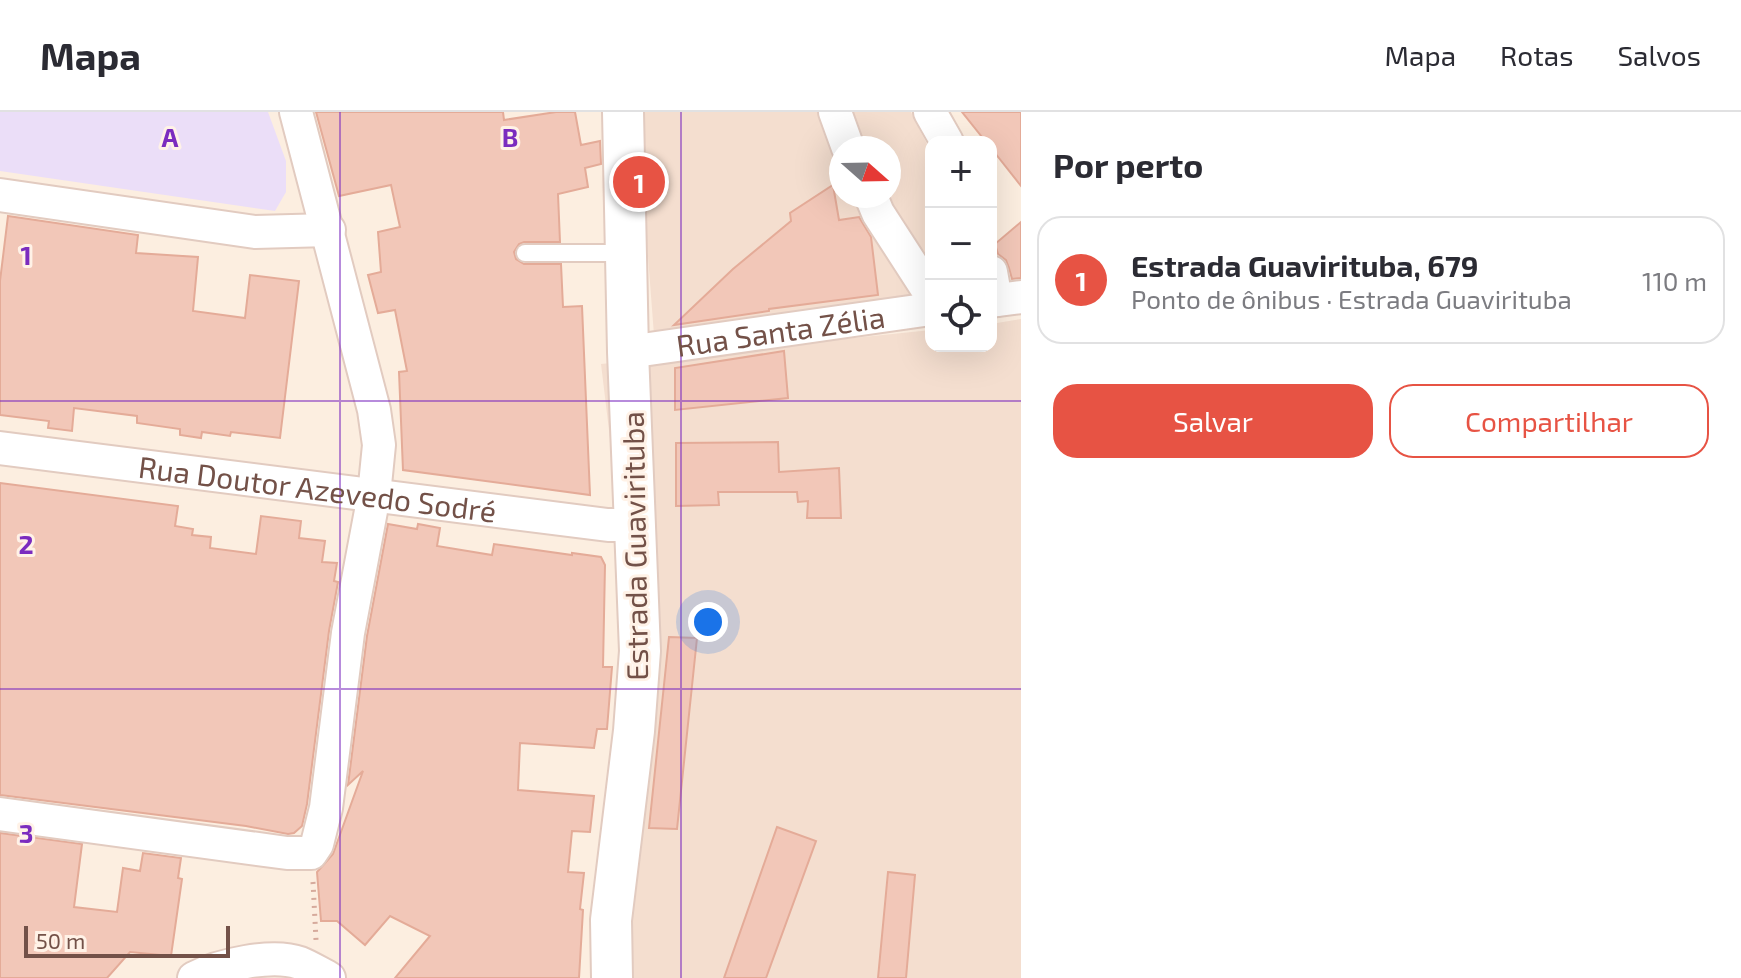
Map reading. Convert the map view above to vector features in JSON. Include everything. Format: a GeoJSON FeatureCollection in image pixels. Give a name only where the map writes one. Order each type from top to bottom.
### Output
{"type":"FeatureCollection","features":[{"type":"Feature","properties":{"kind":"street"},"geometry":{"type":"LineString","coordinates":[[0,814],[287,853],[314,849],[326,808],[348,633],[374,495],[379,445],[374,410],[296,112]]}},
{"type":"Feature","properties":{"kind":"street","name":"Estrada Guavirituba"},"geometry":{"type":"LineString","coordinates":[[612,978],[611,920],[634,731],[640,651],[628,352],[623,112]]}},
{"type":"Feature","properties":{"kind":"street"},"geometry":{"type":"LineString","coordinates":[[835,112],[844,136]]}},
{"type":"Feature","properties":{"kind":"street"},"geometry":{"type":"LineString","coordinates":[[930,112],[944,136]]}},
{"type":"Feature","properties":{"kind":"street"},"geometry":{"type":"LineString","coordinates":[[0,195],[255,232],[329,230]]}},
{"type":"Feature","properties":{"kind":"street"},"geometry":{"type":"LineString","coordinates":[[876,208],[925,286]]}},
{"type":"Feature","properties":{"kind":"street","name":"Rua Santa Zélia"},"geometry":{"type":"LineString","coordinates":[[628,352],[925,310]]}},
{"type":"Feature","properties":{"kind":"street","name":"Rua Doutor Azevedo Sodré"},"geometry":{"type":"LineString","coordinates":[[0,448],[608,525],[636,525]]}},
{"type":"Feature","properties":{"kind":"street"},"geometry":{"type":"LineString","coordinates":[[194,978],[209,970],[272,959],[299,963],[323,975]]}},
{"type":"Feature","properties":{"kind":"lane"},"geometry":{"type":"LineString","coordinates":[[525,253],[627,253]]}},
{"type":"Feature","properties":{"kind":"path"},"geometry":{"type":"LineString","coordinates":[[314,849],[323,975]]}},
{"type":"Feature","properties":{"kind":"shaded area"},"geometry":{"type":"Polygon","coordinates":[[[0,112],[268,112],[286,161],[286,192],[275,211],[0,171],[0,112]]]}},
{"type":"Feature","properties":{"kind":"shaded area"},"geometry":{"type":"Polygon","coordinates":[[[637,112],[911,112],[925,140],[925,321],[654,335],[637,112]]]}},
{"type":"Feature","properties":{"kind":"shaded area"},"geometry":{"type":"Polygon","coordinates":[[[1021,319],[1021,978],[600,978],[627,707],[618,505],[601,364],[925,331],[925,352],[997,352],[997,323],[1021,319]]]}},
{"type":"Feature","properties":{"kind":"building"},"geometry":{"type":"Polygon","coordinates":[[[316,112],[503,112],[504,120],[575,112],[581,145],[600,141],[601,164],[585,168],[588,187],[558,194],[560,242],[524,242],[514,252],[516,259],[524,264],[561,264],[563,307],[582,306],[590,495],[403,470],[399,372],[407,371],[395,310],[378,313],[368,275],[381,272],[378,232],[400,227],[391,185],[339,196],[316,112]]]}},
{"type":"Feature","properties":{"kind":"building"},"geometry":{"type":"Polygon","coordinates":[[[962,112],[1021,112],[1021,186],[997,156],[997,136],[981,136],[962,112]]]}},
{"type":"Feature","properties":{"kind":"building"},"geometry":{"type":"Polygon","coordinates":[[[829,188],[829,208],[837,208],[839,220],[859,217],[871,237],[878,295],[674,325],[733,269],[791,221],[790,213],[829,188]]]}},
{"type":"Feature","properties":{"kind":"building"},"geometry":{"type":"Polygon","coordinates":[[[8,216],[138,235],[136,253],[198,257],[193,311],[245,318],[250,275],[299,281],[280,438],[231,432],[230,436],[202,432],[201,438],[180,435],[180,429],[137,423],[137,416],[74,408],[72,431],[48,428],[49,421],[0,415],[0,281],[8,216]]]}},
{"type":"Feature","properties":{"kind":"building"},"geometry":{"type":"Polygon","coordinates":[[[1021,222],[1021,278],[1012,279],[1006,260],[998,254],[997,242],[1021,222]]]}},
{"type":"Feature","properties":{"kind":"building"},"geometry":{"type":"Polygon","coordinates":[[[784,351],[788,398],[675,410],[675,368],[784,351]]]}},
{"type":"Feature","properties":{"kind":"building"},"geometry":{"type":"Polygon","coordinates":[[[778,442],[779,472],[839,468],[841,518],[807,518],[808,501],[798,502],[797,492],[718,492],[719,505],[676,506],[676,443],[778,442]]]}},
{"type":"Feature","properties":{"kind":"building"},"geometry":{"type":"Polygon","coordinates":[[[0,483],[178,506],[175,526],[193,529],[192,535],[211,537],[210,548],[256,554],[261,516],[301,521],[299,538],[325,541],[322,562],[337,563],[334,581],[338,582],[307,804],[302,826],[294,833],[0,795],[0,483]]]}},
{"type":"Feature","properties":{"kind":"building"},"geometry":{"type":"Polygon","coordinates":[[[388,524],[417,529],[418,524],[440,528],[437,546],[492,555],[494,544],[601,557],[605,565],[603,667],[612,667],[607,729],[597,729],[594,748],[520,743],[518,790],[594,796],[590,832],[572,831],[568,872],[584,873],[579,978],[395,978],[430,936],[390,916],[365,945],[337,921],[321,921],[317,872],[333,854],[363,771],[348,785],[367,636],[388,524]]]}},
{"type":"Feature","properties":{"kind":"building"},"geometry":{"type":"Polygon","coordinates":[[[669,637],[697,638],[677,829],[649,828],[669,637]]]}},
{"type":"Feature","properties":{"kind":"building"},"geometry":{"type":"Polygon","coordinates":[[[777,827],[816,841],[766,978],[724,978],[777,827]]]}},
{"type":"Feature","properties":{"kind":"building"},"geometry":{"type":"Polygon","coordinates":[[[0,833],[82,844],[74,907],[117,912],[123,868],[140,871],[143,853],[181,858],[178,878],[182,879],[171,956],[130,952],[107,978],[0,978],[0,833]]]}},
{"type":"Feature","properties":{"kind":"building"},"geometry":{"type":"Polygon","coordinates":[[[888,872],[915,875],[906,978],[878,978],[888,872]]]}},
{"type":"Feature","properties":{"kind":"place","name":"Estrada Guavirituba, 679"},"geometry":{"type":"Point","coordinates":[639,182]}}]}
